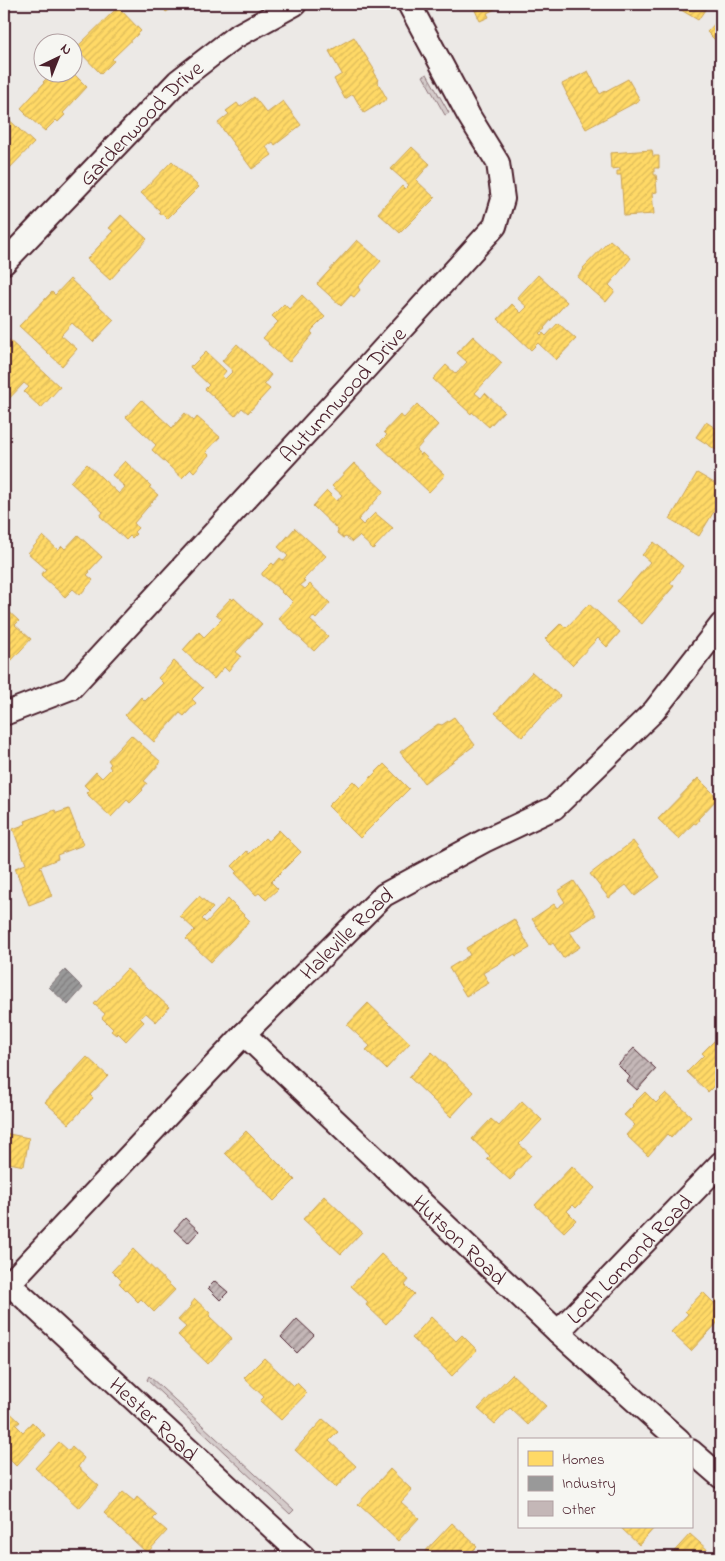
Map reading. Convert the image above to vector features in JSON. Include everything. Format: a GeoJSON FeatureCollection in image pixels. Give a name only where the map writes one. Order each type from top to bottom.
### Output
{"type":"FeatureCollection","features":[{"type":"Feature","properties":{"kind":"street","name":"Gardenwood Drive"},"geometry":{"type":"LineString","coordinates":[[4,264],[178,81],[235,37],[295,4]]}},
{"type":"Feature","properties":{"kind":"street","name":"Autumnwood Drive"},"geometry":{"type":"LineString","coordinates":[[4,714],[71,688],[495,226],[503,199],[498,162],[469,116],[409,4]]}},
{"type":"Feature","properties":{"kind":"street","name":"Haleville Road"},"geometry":{"type":"LineString","coordinates":[[5,1284],[244,1034],[384,895],[484,841],[554,808],[654,711],[721,625]]}},
{"type":"Feature","properties":{"kind":"street","name":"Hutson Road"},"geometry":{"type":"LineString","coordinates":[[244,1034],[558,1332],[677,1438]]}},
{"type":"Feature","properties":{"kind":"street","name":"Loch Lomond Road"},"geometry":{"type":"LineString","coordinates":[[558,1332],[721,1163]]}},
{"type":"Feature","properties":{"kind":"street","name":"Hester Road"},"geometry":{"type":"LineString","coordinates":[[5,1284],[304,1557]]}},
{"type":"Feature","properties":{"kind":"street"},"geometry":{"type":"LineString","coordinates":[[692,1452],[721,1477]]}},
{"type":"Feature","properties":{"kind":"green space"},"geometry":{"type":"Polygon","coordinates":[[[427,74],[449,113],[445,115],[423,76],[427,74]]]}},
{"type":"Feature","properties":{"kind":"green space"},"geometry":{"type":"Polygon","coordinates":[[[149,1376],[294,1510],[290,1514],[147,1380],[149,1376]]]}},
{"type":"Feature","properties":{"kind":"building: Homes"},"geometry":{"type":"Polygon","coordinates":[[[161,4],[179,4],[166,12],[161,4]]]}},
{"type":"Feature","properties":{"kind":"building: Homes"},"geometry":{"type":"Polygon","coordinates":[[[472,4],[505,4],[487,13],[489,17],[480,21],[472,4]]]}},
{"type":"Feature","properties":{"kind":"building: Homes"},"geometry":{"type":"Polygon","coordinates":[[[671,4],[709,4],[698,20],[671,4]]]}},
{"type":"Feature","properties":{"kind":"building: Homes"},"geometry":{"type":"Polygon","coordinates":[[[118,7],[141,31],[112,59],[114,61],[101,74],[82,54],[82,42],[118,7]]]}},
{"type":"Feature","properties":{"kind":"building: Homes"},"geometry":{"type":"Polygon","coordinates":[[[721,17],[721,46],[707,32],[721,17]]]}},
{"type":"Feature","properties":{"kind":"building: Homes"},"geometry":{"type":"Polygon","coordinates":[[[354,37],[375,71],[373,72],[387,99],[364,113],[353,94],[345,99],[334,79],[342,74],[329,51],[354,37]]]}},
{"type":"Feature","properties":{"kind":"building: Homes"},"geometry":{"type":"Polygon","coordinates":[[[588,71],[600,94],[628,79],[640,100],[586,129],[562,84],[588,71]]]}},
{"type":"Feature","properties":{"kind":"building: Homes"},"geometry":{"type":"Polygon","coordinates":[[[82,82],[87,87],[63,113],[65,115],[58,122],[56,120],[45,131],[25,114],[21,108],[44,83],[82,82]]]}},
{"type":"Feature","properties":{"kind":"building: Homes"},"geometry":{"type":"Polygon","coordinates":[[[254,97],[267,113],[283,101],[301,125],[275,145],[273,142],[266,147],[272,155],[252,169],[218,123],[229,114],[226,111],[237,103],[240,107],[254,97]]]}},
{"type":"Feature","properties":{"kind":"building: Homes"},"geometry":{"type":"Polygon","coordinates":[[[4,115],[34,143],[4,174],[4,115]]]}},
{"type":"Feature","properties":{"kind":"building: Homes"},"geometry":{"type":"Polygon","coordinates":[[[412,147],[430,164],[416,180],[435,198],[400,233],[378,213],[402,186],[405,189],[409,185],[391,169],[412,147]]]}},
{"type":"Feature","properties":{"kind":"building: Homes"},"geometry":{"type":"Polygon","coordinates":[[[652,150],[653,156],[659,156],[659,168],[654,168],[657,192],[652,193],[654,214],[624,216],[621,175],[617,175],[617,171],[620,171],[620,168],[611,169],[610,153],[652,150]]]}},
{"type":"Feature","properties":{"kind":"building: Homes"},"geometry":{"type":"Polygon","coordinates":[[[172,161],[199,187],[167,219],[141,193],[172,161]]]}},
{"type":"Feature","properties":{"kind":"building: Homes"},"geometry":{"type":"Polygon","coordinates":[[[121,215],[147,239],[110,280],[87,259],[113,231],[109,228],[121,215]]]}},
{"type":"Feature","properties":{"kind":"building: Homes"},"geometry":{"type":"Polygon","coordinates":[[[357,240],[381,261],[358,287],[360,290],[354,297],[351,295],[341,306],[317,284],[357,240]]]}},
{"type":"Feature","properties":{"kind":"building: Homes"},"geometry":{"type":"Polygon","coordinates":[[[610,240],[631,258],[609,285],[615,291],[606,302],[577,277],[583,268],[610,240]]]}},
{"type":"Feature","properties":{"kind":"building: Homes"},"geometry":{"type":"Polygon","coordinates":[[[538,275],[567,302],[545,329],[539,333],[541,335],[543,333],[546,336],[558,323],[576,339],[556,360],[538,343],[531,350],[498,319],[512,304],[521,313],[527,307],[517,298],[538,275]]]}},
{"type":"Feature","properties":{"kind":"building: Homes"},"geometry":{"type":"Polygon","coordinates":[[[70,279],[114,320],[93,342],[72,323],[61,335],[77,349],[62,366],[19,326],[52,292],[55,295],[70,279]]]}},
{"type":"Feature","properties":{"kind":"building: Homes"},"geometry":{"type":"Polygon","coordinates":[[[302,295],[325,317],[312,330],[313,334],[289,362],[263,338],[278,322],[272,316],[284,304],[289,309],[302,295]]]}},
{"type":"Feature","properties":{"kind":"building: Homes"},"geometry":{"type":"Polygon","coordinates":[[[473,336],[502,363],[475,393],[481,398],[485,393],[504,411],[489,427],[472,412],[471,414],[433,379],[446,365],[456,374],[467,362],[457,353],[473,336]]]}},
{"type":"Feature","properties":{"kind":"building: Homes"},"geometry":{"type":"Polygon","coordinates":[[[7,338],[60,387],[41,408],[24,392],[29,387],[24,383],[4,404],[4,341],[7,338]]]}},
{"type":"Feature","properties":{"kind":"building: Homes"},"geometry":{"type":"Polygon","coordinates":[[[237,344],[271,375],[264,384],[270,389],[248,413],[242,408],[235,416],[205,389],[209,385],[190,367],[206,352],[226,371],[222,376],[225,379],[233,371],[222,361],[237,344]]]}},
{"type":"Feature","properties":{"kind":"building: Homes"},"geometry":{"type":"Polygon","coordinates":[[[142,400],[172,428],[185,413],[194,421],[197,417],[220,437],[206,452],[209,455],[194,472],[191,469],[182,478],[152,450],[156,445],[126,417],[142,400]]]}},
{"type":"Feature","properties":{"kind":"building: Homes"},"geometry":{"type":"Polygon","coordinates":[[[417,404],[438,425],[416,450],[421,455],[422,453],[445,475],[429,492],[378,444],[387,435],[384,432],[400,415],[404,418],[417,404]]]}},
{"type":"Feature","properties":{"kind":"building: Homes"},"geometry":{"type":"Polygon","coordinates":[[[706,422],[717,429],[721,422],[721,453],[696,437],[706,422]]]}},
{"type":"Feature","properties":{"kind":"building: Homes"},"geometry":{"type":"Polygon","coordinates":[[[125,461],[158,495],[134,523],[138,528],[134,532],[136,534],[126,540],[100,516],[103,512],[70,482],[87,464],[119,494],[125,487],[112,475],[125,461]]]}},
{"type":"Feature","properties":{"kind":"building: Homes"},"geometry":{"type":"Polygon","coordinates":[[[354,463],[384,491],[358,520],[363,525],[375,513],[393,528],[373,549],[359,536],[352,542],[346,537],[343,538],[337,533],[338,530],[313,506],[327,491],[337,501],[342,495],[332,486],[354,463]]]}},
{"type":"Feature","properties":{"kind":"building: Homes"},"geometry":{"type":"Polygon","coordinates":[[[697,473],[721,487],[721,500],[699,536],[670,519],[697,473]]]}},
{"type":"Feature","properties":{"kind":"building: Homes"},"geometry":{"type":"Polygon","coordinates":[[[295,528],[326,556],[300,585],[305,589],[310,584],[330,603],[316,619],[313,616],[310,620],[328,636],[314,651],[278,618],[293,602],[262,575],[272,563],[274,565],[280,558],[284,561],[288,556],[278,547],[295,528]]]}},
{"type":"Feature","properties":{"kind":"building: Homes"},"geometry":{"type":"Polygon","coordinates":[[[78,535],[102,557],[89,571],[87,575],[93,580],[80,595],[73,589],[65,597],[41,575],[46,569],[28,553],[43,536],[58,550],[62,546],[65,549],[78,535]]]}},
{"type":"Feature","properties":{"kind":"building: Homes"},"geometry":{"type":"Polygon","coordinates":[[[654,542],[683,566],[670,583],[674,586],[642,624],[616,602],[650,562],[642,555],[654,542]]]}},
{"type":"Feature","properties":{"kind":"building: Homes"},"geometry":{"type":"Polygon","coordinates":[[[231,598],[233,600],[234,598],[262,624],[236,652],[241,656],[228,671],[224,667],[214,679],[183,650],[199,632],[204,637],[222,619],[216,614],[231,598]]]}},
{"type":"Feature","properties":{"kind":"building: Homes"},"geometry":{"type":"Polygon","coordinates":[[[589,604],[620,632],[607,647],[598,638],[572,665],[545,639],[561,623],[566,628],[589,604]]]}},
{"type":"Feature","properties":{"kind":"building: Homes"},"geometry":{"type":"Polygon","coordinates":[[[5,608],[19,621],[15,625],[31,639],[11,661],[4,654],[5,608]]]}},
{"type":"Feature","properties":{"kind":"building: Homes"},"geometry":{"type":"Polygon","coordinates":[[[174,661],[203,688],[192,699],[196,703],[184,716],[180,713],[154,742],[125,715],[141,697],[145,701],[163,683],[158,678],[174,661]]]}},
{"type":"Feature","properties":{"kind":"building: Homes"},"geometry":{"type":"Polygon","coordinates":[[[532,672],[560,696],[522,737],[495,713],[532,672]]]}},
{"type":"Feature","properties":{"kind":"building: Homes"},"geometry":{"type":"Polygon","coordinates":[[[454,717],[475,745],[424,783],[400,752],[438,724],[442,725],[454,717]]]}},
{"type":"Feature","properties":{"kind":"building: Homes"},"geometry":{"type":"Polygon","coordinates":[[[131,735],[161,762],[144,781],[147,783],[143,790],[130,803],[127,800],[111,817],[86,793],[89,790],[84,785],[96,772],[102,778],[111,769],[109,766],[111,764],[108,760],[131,735]]]}},
{"type":"Feature","properties":{"kind":"building: Homes"},"geometry":{"type":"Polygon","coordinates":[[[384,764],[409,789],[360,838],[328,806],[353,781],[360,788],[384,764]]]}},
{"type":"Feature","properties":{"kind":"building: Homes"},"geometry":{"type":"Polygon","coordinates":[[[698,778],[718,798],[698,819],[696,824],[694,823],[679,839],[658,819],[698,778]]]}},
{"type":"Feature","properties":{"kind":"building: Homes"},"geometry":{"type":"Polygon","coordinates":[[[69,809],[83,845],[57,855],[58,859],[40,866],[52,896],[29,905],[15,868],[26,864],[13,829],[26,824],[25,821],[55,810],[57,813],[69,809]]]}},
{"type":"Feature","properties":{"kind":"building: Homes"},"geometry":{"type":"Polygon","coordinates":[[[279,830],[301,852],[271,882],[278,889],[266,900],[259,893],[256,895],[235,873],[237,871],[232,866],[247,851],[249,854],[265,838],[268,841],[279,830]]]}},
{"type":"Feature","properties":{"kind":"building: Homes"},"geometry":{"type":"Polygon","coordinates":[[[633,841],[660,877],[635,896],[626,885],[609,898],[590,874],[633,841]]]}},
{"type":"Feature","properties":{"kind":"building: Homes"},"geometry":{"type":"Polygon","coordinates":[[[574,881],[596,915],[570,932],[580,947],[563,958],[553,943],[550,945],[532,919],[554,904],[557,908],[565,902],[558,891],[574,881]]]}},
{"type":"Feature","properties":{"kind":"building: Homes"},"geometry":{"type":"Polygon","coordinates":[[[199,896],[213,908],[202,919],[206,923],[228,899],[250,921],[211,962],[186,939],[195,930],[180,916],[199,896]]]}},
{"type":"Feature","properties":{"kind":"building: Homes"},"geometry":{"type":"Polygon","coordinates":[[[514,919],[530,948],[516,956],[515,954],[483,973],[489,983],[466,996],[449,968],[470,955],[466,948],[514,919]]]}},
{"type":"Feature","properties":{"kind":"building: Homes"},"geometry":{"type":"Polygon","coordinates":[[[127,969],[169,1007],[156,1022],[146,1013],[140,1018],[144,1022],[126,1041],[118,1033],[116,1035],[111,1031],[113,1029],[102,1018],[105,1014],[94,1004],[127,969]]]}},
{"type":"Feature","properties":{"kind":"building: Homes"},"geometry":{"type":"Polygon","coordinates":[[[368,1003],[410,1043],[386,1069],[366,1050],[370,1046],[347,1025],[368,1003]]]}},
{"type":"Feature","properties":{"kind":"building: Homes"},"geometry":{"type":"Polygon","coordinates":[[[720,1035],[721,1079],[708,1092],[687,1072],[720,1035]]]}},
{"type":"Feature","properties":{"kind":"building: Homes"},"geometry":{"type":"Polygon","coordinates":[[[432,1052],[474,1092],[451,1117],[409,1077],[432,1052]]]}},
{"type":"Feature","properties":{"kind":"building: Homes"},"geometry":{"type":"Polygon","coordinates":[[[87,1057],[108,1076],[90,1095],[93,1098],[69,1124],[45,1102],[87,1057]]]}},
{"type":"Feature","properties":{"kind":"building: Homes"},"geometry":{"type":"Polygon","coordinates":[[[645,1092],[656,1103],[666,1093],[691,1116],[671,1138],[667,1134],[648,1156],[626,1135],[635,1125],[624,1115],[645,1092]]]}},
{"type":"Feature","properties":{"kind":"building: Homes"},"geometry":{"type":"Polygon","coordinates":[[[522,1101],[542,1120],[519,1144],[531,1155],[510,1180],[487,1159],[490,1156],[472,1139],[491,1119],[499,1126],[522,1101]]]}},
{"type":"Feature","properties":{"kind":"building: Homes"},"geometry":{"type":"Polygon","coordinates":[[[246,1131],[295,1180],[274,1201],[225,1153],[246,1131]]]}},
{"type":"Feature","properties":{"kind":"building: Homes"},"geometry":{"type":"Polygon","coordinates":[[[4,1133],[29,1138],[24,1166],[4,1162],[4,1133]]]}},
{"type":"Feature","properties":{"kind":"building: Homes"},"geometry":{"type":"Polygon","coordinates":[[[572,1166],[595,1188],[576,1208],[573,1205],[567,1211],[576,1220],[564,1232],[535,1205],[572,1166]]]}},
{"type":"Feature","properties":{"kind":"building: Homes"},"geometry":{"type":"Polygon","coordinates":[[[324,1196],[362,1232],[341,1254],[303,1219],[324,1196]]]}},
{"type":"Feature","properties":{"kind":"building: Homes"},"geometry":{"type":"Polygon","coordinates":[[[133,1249],[175,1290],[154,1312],[141,1299],[138,1302],[119,1283],[122,1281],[112,1271],[133,1249]]]}},
{"type":"Feature","properties":{"kind":"building: Homes"},"geometry":{"type":"Polygon","coordinates":[[[381,1254],[409,1280],[405,1285],[414,1294],[386,1324],[366,1305],[368,1302],[351,1286],[381,1254]]]}},
{"type":"Feature","properties":{"kind":"building: Homes"},"geometry":{"type":"Polygon","coordinates":[[[703,1292],[714,1303],[721,1296],[721,1319],[691,1351],[671,1332],[688,1314],[685,1311],[703,1292]]]}},
{"type":"Feature","properties":{"kind":"building: Homes"},"geometry":{"type":"Polygon","coordinates":[[[195,1299],[211,1314],[209,1316],[232,1338],[208,1364],[178,1335],[186,1327],[178,1320],[195,1299]]]}},
{"type":"Feature","properties":{"kind":"building: Homes"},"geometry":{"type":"Polygon","coordinates":[[[431,1317],[456,1341],[462,1335],[477,1350],[452,1376],[412,1338],[431,1317]]]}},
{"type":"Feature","properties":{"kind":"building: Homes"},"geometry":{"type":"Polygon","coordinates":[[[264,1358],[294,1386],[297,1383],[307,1393],[281,1420],[260,1401],[264,1397],[244,1378],[264,1358]]]}},
{"type":"Feature","properties":{"kind":"building: Homes"},"geometry":{"type":"Polygon","coordinates":[[[512,1374],[546,1406],[528,1425],[510,1408],[495,1424],[478,1409],[512,1374]]]}},
{"type":"Feature","properties":{"kind":"building: Homes"},"geometry":{"type":"Polygon","coordinates":[[[4,1407],[20,1422],[16,1425],[23,1432],[32,1422],[45,1435],[16,1466],[4,1454],[4,1407]]]}},
{"type":"Feature","properties":{"kind":"building: Homes"},"geometry":{"type":"Polygon","coordinates":[[[323,1419],[338,1432],[329,1441],[356,1466],[336,1488],[295,1450],[323,1419]]]}},
{"type":"Feature","properties":{"kind":"building: Homes"},"geometry":{"type":"Polygon","coordinates":[[[59,1442],[69,1451],[72,1447],[84,1458],[78,1467],[99,1486],[79,1508],[35,1468],[59,1442]]]}},
{"type":"Feature","properties":{"kind":"building: Homes"},"geometry":{"type":"Polygon","coordinates":[[[390,1469],[412,1490],[401,1502],[419,1518],[398,1541],[358,1504],[390,1469]]]}},
{"type":"Feature","properties":{"kind":"building: Homes"},"geometry":{"type":"Polygon","coordinates":[[[123,1492],[134,1501],[137,1497],[157,1515],[153,1519],[167,1531],[147,1553],[104,1513],[123,1492]]]}},
{"type":"Feature","properties":{"kind":"building: Homes"},"geometry":{"type":"Polygon","coordinates":[[[452,1523],[477,1546],[470,1553],[475,1557],[420,1557],[452,1523]]]}},
{"type":"Feature","properties":{"kind":"building: Homes"},"geometry":{"type":"Polygon","coordinates":[[[621,1528],[654,1528],[639,1545],[621,1528]]]}},
{"type":"Feature","properties":{"kind":"building: Homes"},"geometry":{"type":"Polygon","coordinates":[[[690,1534],[710,1552],[707,1555],[709,1557],[669,1557],[690,1534]]]}},
{"type":"Feature","properties":{"kind":"building: Industry"},"geometry":{"type":"Polygon","coordinates":[[[65,970],[83,988],[68,1005],[49,987],[65,970]]]}},
{"type":"Feature","properties":{"kind":"building: Other"},"geometry":{"type":"Polygon","coordinates":[[[634,1048],[656,1069],[637,1090],[627,1081],[630,1077],[618,1065],[634,1048]]]}},
{"type":"Feature","properties":{"kind":"building: Other"},"geometry":{"type":"Polygon","coordinates":[[[185,1218],[199,1231],[188,1243],[174,1230],[185,1218]]]}},
{"type":"Feature","properties":{"kind":"building: Other"},"geometry":{"type":"Polygon","coordinates":[[[215,1281],[228,1292],[220,1300],[208,1288],[215,1281]]]}},
{"type":"Feature","properties":{"kind":"building: Other"},"geometry":{"type":"Polygon","coordinates":[[[297,1319],[314,1335],[297,1353],[281,1337],[297,1319]]]}}]}
